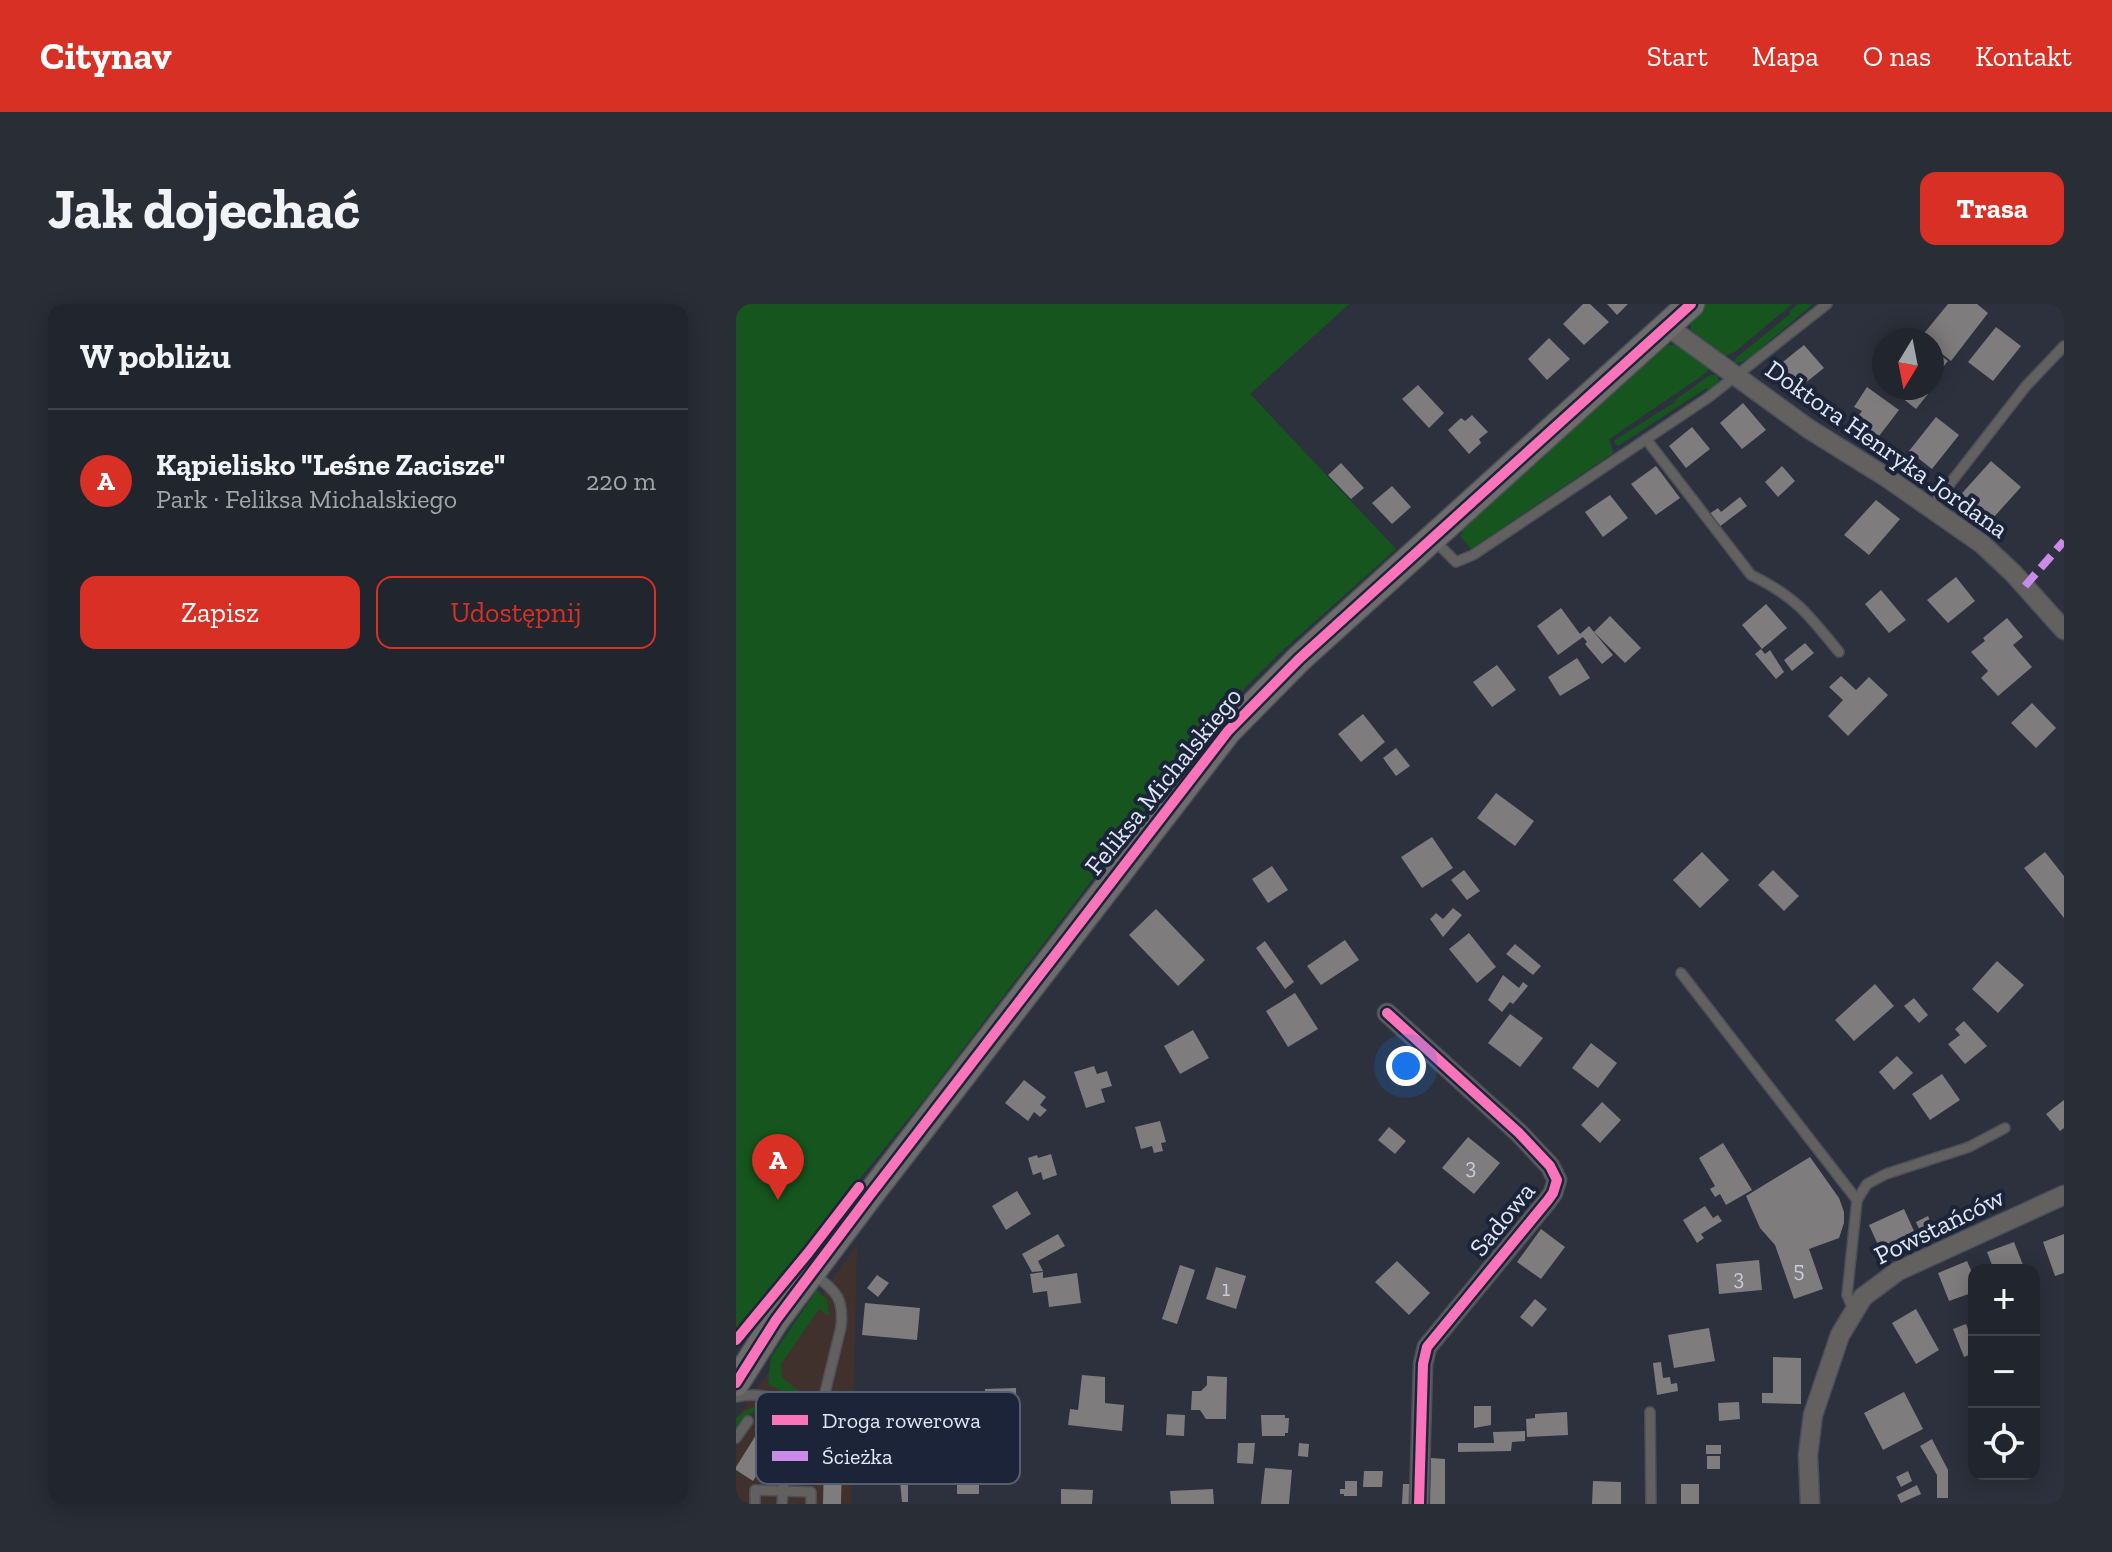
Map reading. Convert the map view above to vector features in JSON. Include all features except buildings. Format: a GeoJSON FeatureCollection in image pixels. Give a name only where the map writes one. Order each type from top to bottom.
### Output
{"type":"FeatureCollection","features":[{"type":"Feature","properties":{"kind":"street","name":"Feliksa Michalskiego"},"geometry":{"type":"LineString","coordinates":[[736,1383],[776,1320],[812,1272],[1221,739],[1299,659],[1691,304]]}},
{"type":"Feature","properties":{"kind":"street","name":"Doktora Henryka Jordana"},"geometry":{"type":"LineString","coordinates":[[1667,326],[1816,434],[1931,508],[1989,550],[2064,630]]}},
{"type":"Feature","properties":{"kind":"street","name":"Sadowa"},"geometry":{"type":"LineString","coordinates":[[1387,1013],[1519,1133],[1550,1166],[1557,1180],[1548,1200],[1427,1347],[1423,1364],[1419,1504]]}},
{"type":"Feature","properties":{"kind":"street","name":"Powstańców"},"geometry":{"type":"LineString","coordinates":[[1810,1504],[1808,1455],[1811,1425],[1835,1348],[1853,1309],[1868,1291],[1898,1271],[2064,1195]]}},
{"type":"Feature","properties":{"kind":"street","name":"Feliksa Michalskiego"},"geometry":{"type":"LineString","coordinates":[[736,1359],[776,1320]]}},
{"type":"Feature","properties":{"kind":"lane"},"geometry":{"type":"LineString","coordinates":[[1432,539],[1456,562],[1463,561],[1738,376],[1827,304]]}},
{"type":"Feature","properties":{"kind":"lane"},"geometry":{"type":"LineString","coordinates":[[1931,508],[2026,386],[2064,346]]}},
{"type":"Feature","properties":{"kind":"lane"},"geometry":{"type":"LineString","coordinates":[[1646,439],[1751,575],[1774,586],[1801,605],[1839,652]]}},
{"type":"Feature","properties":{"kind":"lane"},"geometry":{"type":"LineString","coordinates":[[1681,973],[1857,1200]]}},
{"type":"Feature","properties":{"kind":"lane"},"geometry":{"type":"LineString","coordinates":[[1853,1309],[1847,1295],[1857,1200],[1867,1184],[1876,1178],[1959,1151],[2005,1128]]}},
{"type":"Feature","properties":{"kind":"lane"},"geometry":{"type":"LineString","coordinates":[[812,1272],[837,1293],[842,1314],[825,1392]]}},
{"type":"Feature","properties":{"kind":"lane"},"geometry":{"type":"LineString","coordinates":[[736,1397],[756,1394]]}},
{"type":"Feature","properties":{"kind":"lane"},"geometry":{"type":"LineString","coordinates":[[1650,1412],[1651,1504]]}},
{"type":"Feature","properties":{"kind":"lane"},"geometry":{"type":"LineString","coordinates":[[736,1438],[748,1421]]}},
{"type":"Feature","properties":{"kind":"lane"},"geometry":{"type":"LineString","coordinates":[[782,1504],[784,1484]]}},
{"type":"Feature","properties":{"kind":"lane"},"geometry":{"type":"LineString","coordinates":[[755,1504],[755,1490],[811,1492],[811,1504]]}},
{"type":"Feature","properties":{"kind":"shaded area"},"geometry":{"type":"Polygon","coordinates":[[[857,1244],[854,1392],[756,1392],[756,1484],[851,1484],[851,1504],[736,1504],[736,1419],[857,1244]]]}},
{"type":"Feature","properties":{"kind":"green space"},"geometry":{"type":"Polygon","coordinates":[[[736,304],[1349,304],[1250,394],[1396,549],[1282,651],[1218,715],[930,1092],[736,1332],[736,304]]]}},
{"type":"Feature","properties":{"kind":"green space"},"geometry":{"type":"Polygon","coordinates":[[[1705,304],[1792,304],[1736,351],[1725,356],[1691,330],[1690,321],[1705,304]]]}},
{"type":"Feature","properties":{"kind":"green space"},"geometry":{"type":"Polygon","coordinates":[[[1798,304],[1813,304],[1763,346],[1765,349],[1734,363],[1736,358],[1798,304]]]}},
{"type":"Feature","properties":{"kind":"green space"},"geometry":{"type":"Polygon","coordinates":[[[1662,345],[1681,345],[1710,368],[1609,439],[1613,453],[1471,549],[1460,536],[1463,533],[1461,526],[1662,345]]]}},
{"type":"Feature","properties":{"kind":"green space"},"geometry":{"type":"Polygon","coordinates":[[[1710,375],[1718,375],[1718,382],[1709,391],[1706,388],[1618,446],[1615,444],[1615,440],[1675,402],[1710,375]]]}},
{"type":"Feature","properties":{"kind":"green space"},"geometry":{"type":"Polygon","coordinates":[[[817,1290],[827,1300],[829,1316],[819,1309],[781,1364],[782,1378],[799,1392],[785,1392],[768,1384],[771,1357],[817,1290]]]}},
{"type":"Feature","properties":{"kind":"green space"},"geometry":{"type":"Polygon","coordinates":[[[756,1407],[756,1413],[743,1418],[736,1429],[736,1418],[756,1407]]]}},
{"type":"Feature","properties":{"kind":"marked path"},"geometry":{"type":"LineString","coordinates":[[2025,586],[2064,541]]}},
{"type":"Feature","properties":{"kind":"cycle path"},"geometry":{"type":"LineString","coordinates":[[736,1383],[776,1320],[870,1195],[1228,731],[1299,659],[1691,304]]}},
{"type":"Feature","properties":{"kind":"cycle path"},"geometry":{"type":"LineString","coordinates":[[1387,1013],[1519,1133],[1550,1166],[1557,1180],[1548,1200],[1427,1347],[1423,1364],[1419,1504]]}},
{"type":"Feature","properties":{"kind":"cycle path"},"geometry":{"type":"LineString","coordinates":[[736,1340],[859,1187]]}},
{"type":"Feature","properties":{"kind":"place","name":"Kąpielisko \"Leśne Zacisze\""},"geometry":{"type":"Point","coordinates":[778,1200]}}]}
